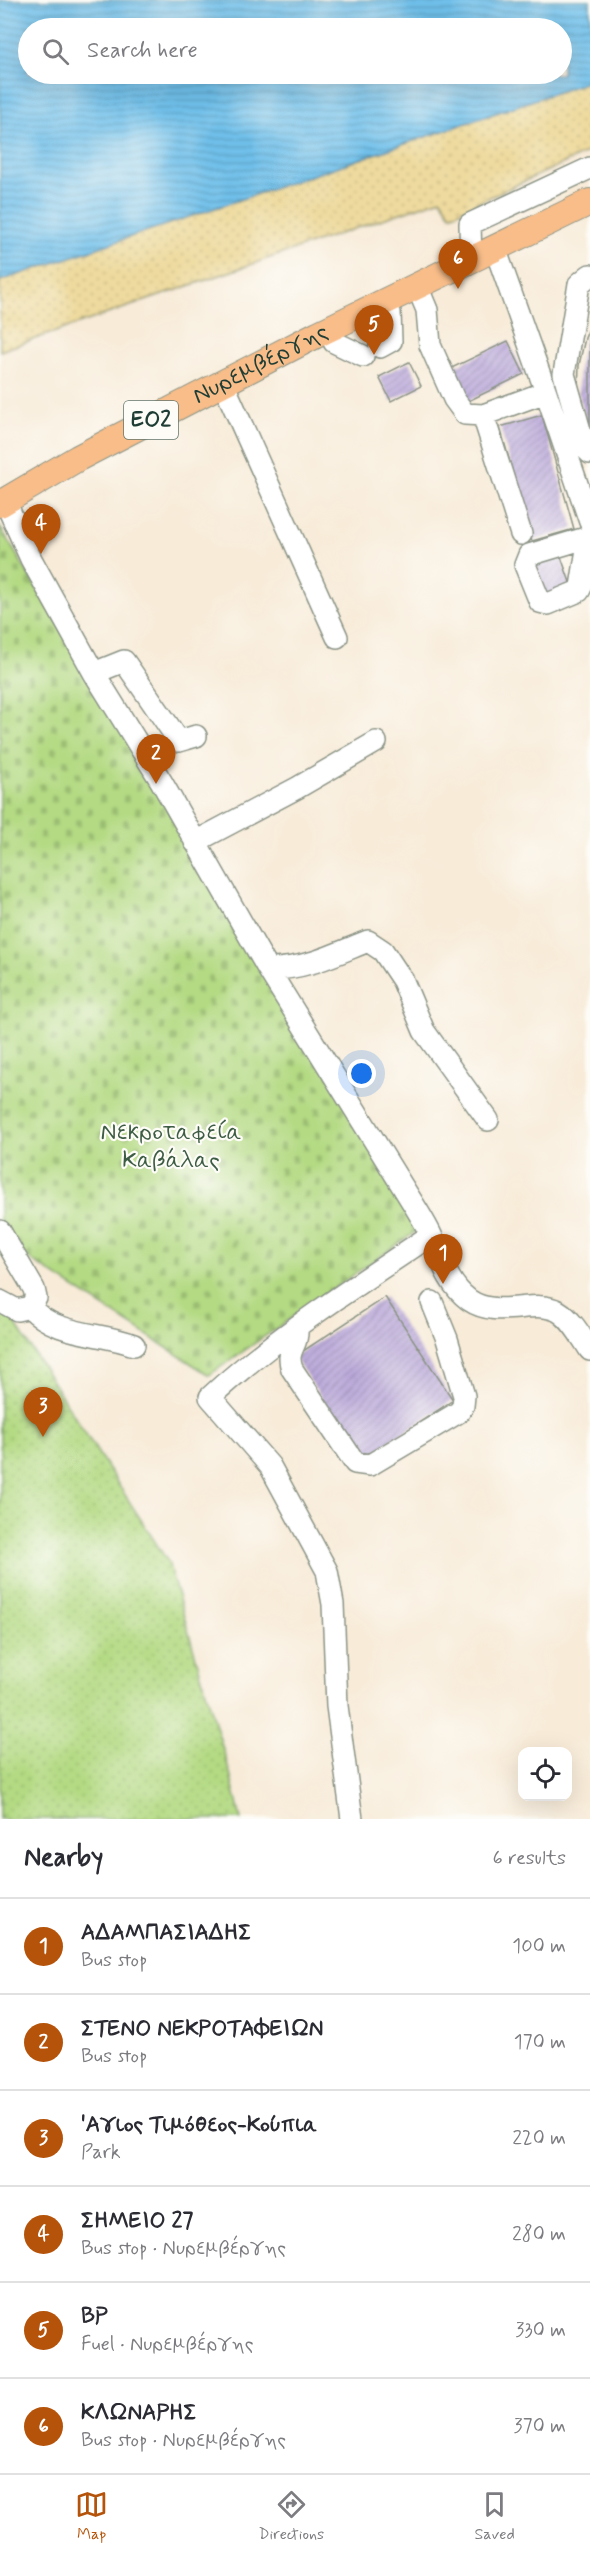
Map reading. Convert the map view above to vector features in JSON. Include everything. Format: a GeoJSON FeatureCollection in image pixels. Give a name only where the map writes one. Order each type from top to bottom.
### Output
{"type":"FeatureCollection","features":[{"type":"Feature","properties":{"kind":"main road","name":"Νυρεμβέργης"},"geometry":{"type":"LineString","coordinates":[[3,502],[78,458],[223,383],[590,202]]}},
{"type":"Feature","properties":{"kind":"street"},"geometry":{"type":"LineString","coordinates":[[471,260],[470,224],[590,168]]}},
{"type":"Feature","properties":{"kind":"street"},"geometry":{"type":"LineString","coordinates":[[495,248],[590,522]]}},
{"type":"Feature","properties":{"kind":"street"},"geometry":{"type":"LineString","coordinates":[[590,275],[579,285],[564,374],[585,448],[590,453]]}},
{"type":"Feature","properties":{"kind":"street"},"geometry":{"type":"LineString","coordinates":[[417,286],[427,310],[430,345],[454,399],[465,414],[483,415],[546,392]]}},
{"type":"Feature","properties":{"kind":"street"},"geometry":{"type":"LineString","coordinates":[[334,342],[372,351],[391,341],[390,312]]}},
{"type":"Feature","properties":{"kind":"street"},"geometry":{"type":"LineString","coordinates":[[223,383],[337,637]]}},
{"type":"Feature","properties":{"kind":"street"},"geometry":{"type":"LineString","coordinates":[[483,415],[521,534]]}},
{"type":"Feature","properties":{"kind":"street"},"geometry":{"type":"LineString","coordinates":[[3,502],[31,559],[94,673],[161,781],[268,969],[431,1235],[450,1278],[469,1300],[494,1310],[543,1308],[558,1311],[590,1350]]}},
{"type":"Feature","properties":{"kind":"street"},"geometry":{"type":"LineString","coordinates":[[94,673],[124,661],[179,741],[196,736]]}},
{"type":"Feature","properties":{"kind":"street"},"geometry":{"type":"LineString","coordinates":[[195,842],[297,788],[375,742]]}},
{"type":"Feature","properties":{"kind":"street"},"geometry":{"type":"LineString","coordinates":[[268,969],[287,970],[316,962],[368,941],[383,951],[403,981],[424,1031],[488,1120]]}},
{"type":"Feature","properties":{"kind":"street"},"geometry":{"type":"LineString","coordinates":[[0,1231],[34,1289],[36,1298],[30,1307],[17,1310],[0,1300]]}},
{"type":"Feature","properties":{"kind":"street"},"geometry":{"type":"LineString","coordinates":[[352,1819],[337,1706],[333,1604],[327,1571],[270,1466],[210,1397],[232,1377],[297,1328],[431,1235]]}},
{"type":"Feature","properties":{"kind":"street"},"geometry":{"type":"LineString","coordinates":[[297,1328],[296,1343],[289,1351],[292,1369],[355,1463],[370,1465],[459,1412],[463,1406],[464,1396],[447,1340],[432,1302]]}},
{"type":"Feature","properties":{"kind":"street"},"geometry":{"type":"LineString","coordinates":[[30,1307],[38,1316],[57,1326],[114,1338],[134,1345]]}},
{"type":"Feature","properties":{"kind":"sand"},"geometry":{"type":"Polygon","coordinates":[[[590,81],[590,151],[451,215],[441,199],[0,351],[0,281],[590,81]]]}},
{"type":"Feature","properties":{"kind":"green space","name":"Νεκροταφεία Καβάλας"},"geometry":{"type":"Polygon","coordinates":[[[0,527],[421,1228],[209,1375],[20,1253],[0,1223],[0,527]]]}},
{"type":"Feature","properties":{"kind":"green space"},"geometry":{"type":"Polygon","coordinates":[[[0,1300],[168,1562],[230,1773],[241,1819],[0,1819],[0,1300]]]}},
{"type":"Feature","properties":{"kind":"water"},"geometry":{"type":"Polygon","coordinates":[[[0,0],[590,0],[590,81],[0,281],[0,0]]]}},
{"type":"Feature","properties":{"kind":"building"},"geometry":{"type":"Polygon","coordinates":[[[590,326],[590,434],[578,392],[579,365],[590,326]]]}},
{"type":"Feature","properties":{"kind":"building"},"geometry":{"type":"Polygon","coordinates":[[[508,341],[524,374],[460,405],[443,372],[508,341]]]}},
{"type":"Feature","properties":{"kind":"building"},"geometry":{"type":"Polygon","coordinates":[[[409,362],[421,386],[391,401],[379,377],[409,362]]]}},
{"type":"Feature","properties":{"kind":"building"},"geometry":{"type":"Polygon","coordinates":[[[542,415],[574,529],[532,541],[500,427],[542,415]]]}},
{"type":"Feature","properties":{"kind":"building"},"geometry":{"type":"Polygon","coordinates":[[[560,554],[572,588],[546,598],[534,563],[560,554]]]}},
{"type":"Feature","properties":{"kind":"building"},"geometry":{"type":"Polygon","coordinates":[[[385,1297],[453,1400],[363,1460],[294,1357],[385,1297]]]}},
{"type":"Feature","properties":{"kind":"place","name":"ΚΛΩΝΑΡΗΣ"},"geometry":{"type":"Point","coordinates":[458,289]}},
{"type":"Feature","properties":{"kind":"place","name":"BP"},"geometry":{"type":"Point","coordinates":[374,355]}},
{"type":"Feature","properties":{"kind":"place","name":"ΣΗΜΕΙΟ 27"},"geometry":{"type":"Point","coordinates":[41,554]}},
{"type":"Feature","properties":{"kind":"place","name":"ΣΤΕΝΟ ΝΕΚΡΟΤΑΦΕΙΩΝ"},"geometry":{"type":"Point","coordinates":[156,784]}},
{"type":"Feature","properties":{"kind":"place","name":"ΑΔΑΜΠΑΣΙΑΔΗΣ"},"geometry":{"type":"Point","coordinates":[443,1284]}},
{"type":"Feature","properties":{"kind":"place","name":"'Αγιος Τιμόθεος-Κούπια"},"geometry":{"type":"Point","coordinates":[43,1437]}}]}
